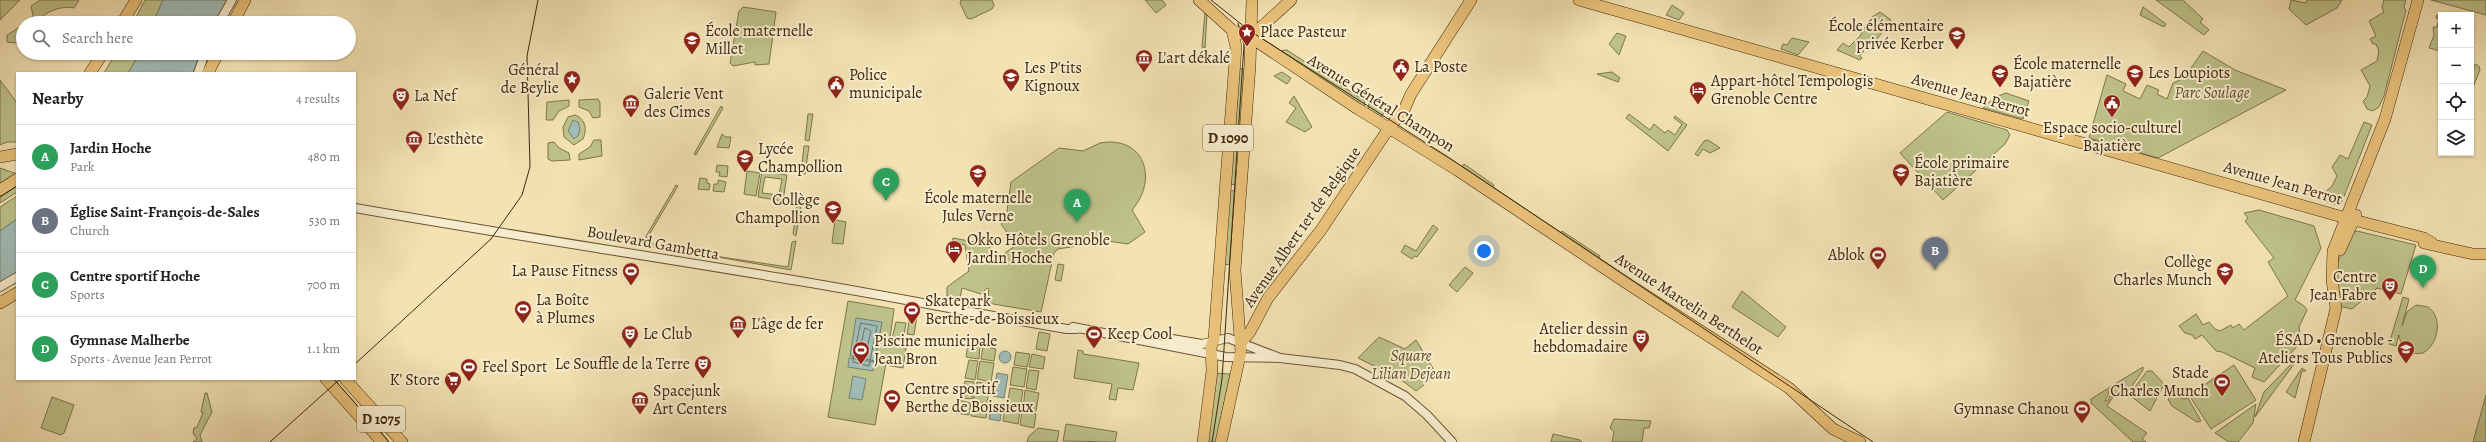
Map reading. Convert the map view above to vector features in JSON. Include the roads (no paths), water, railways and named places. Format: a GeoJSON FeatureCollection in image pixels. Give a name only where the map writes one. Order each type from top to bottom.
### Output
{"type":"FeatureCollection","features":[{"type":"Feature","properties":{"kind":"main road"},"geometry":{"type":"LineString","coordinates":[[126,16],[136,0]]}},
{"type":"Feature","properties":{"kind":"main road"},"geometry":{"type":"LineString","coordinates":[[237,16],[245,0]]}},
{"type":"Feature","properties":{"kind":"main road"},"geometry":{"type":"LineString","coordinates":[[1199,0],[1232,30],[1250,37]]}},
{"type":"Feature","properties":{"kind":"main road","name":"D 1090"},"geometry":{"type":"LineString","coordinates":[[1221,442],[1241,343],[1238,330],[1235,270],[1252,0]]}},
{"type":"Feature","properties":{"kind":"main road"},"geometry":{"type":"LineString","coordinates":[[1236,47],[1250,37],[1262,24],[1291,0]]}},
{"type":"Feature","properties":{"kind":"main road","name":"Avenue Albert 1er de Belgique"},"geometry":{"type":"LineString","coordinates":[[1241,343],[1250,332],[1268,298],[1321,230],[1389,128],[1404,110],[1411,94],[1471,0]]}},
{"type":"Feature","properties":{"kind":"main road","name":"Avenue Jean Perrot"},"geometry":{"type":"LineString","coordinates":[[1579,0],[2350,219],[2424,238],[2432,243],[2474,254],[2486,254]]}},
{"type":"Feature","properties":{"kind":"main road"},"geometry":{"type":"LineString","coordinates":[[2304,442],[2336,308],[2332,280],[2333,267],[2400,68],[2418,0]]}},
{"type":"Feature","properties":{"kind":"main road"},"geometry":{"type":"LineString","coordinates":[[1232,30],[1244,27],[1250,19],[1257,24],[1262,24]]}},
{"type":"Feature","properties":{"kind":"main road","name":"D 1090"},"geometry":{"type":"LineString","coordinates":[[1202,442],[1212,377],[1211,347],[1214,340],[1236,47],[1236,39],[1232,30]]}},
{"type":"Feature","properties":{"kind":"main road","name":"Avenue Général Champon"},"geometry":{"type":"LineString","coordinates":[[1250,37],[1496,196]]}},
{"type":"Feature","properties":{"kind":"main road"},"geometry":{"type":"LineString","coordinates":[[91,72],[98,60]]}},
{"type":"Feature","properties":{"kind":"main road"},"geometry":{"type":"LineString","coordinates":[[208,72],[214,60]]}},
{"type":"Feature","properties":{"kind":"main road"},"geometry":{"type":"LineString","coordinates":[[0,157],[16,154]]}},
{"type":"Feature","properties":{"kind":"main road"},"geometry":{"type":"LineString","coordinates":[[0,190],[16,180]]}},
{"type":"Feature","properties":{"kind":"main road","name":"Avenue Marcelin Berthelot"},"geometry":{"type":"LineString","coordinates":[[1496,196],[1630,286],[1789,388],[1833,429],[1860,442]]}},
{"type":"Feature","properties":{"kind":"main road","name":"Avenue Jean Perrot"},"geometry":{"type":"LineString","coordinates":[[2474,254],[2486,261]]}},
{"type":"Feature","properties":{"kind":"main road"},"geometry":{"type":"LineString","coordinates":[[0,303],[16,295]]}},
{"type":"Feature","properties":{"kind":"main road","name":"D 1075"},"geometry":{"type":"LineString","coordinates":[[327,380],[382,442]]}},
{"type":"Feature","properties":{"kind":"main road","name":"D 1075"},"geometry":{"type":"LineString","coordinates":[[346,380],[402,442]]}},
{"type":"Feature","properties":{"kind":"street"},"geometry":{"type":"LineString","coordinates":[[223,16],[232,0]]}},
{"type":"Feature","properties":{"kind":"street"},"geometry":{"type":"LineString","coordinates":[[198,72],[203,60]]}},
{"type":"Feature","properties":{"kind":"street","name":"Boulevard Gambetta"},"geometry":{"type":"LineString","coordinates":[[356,208],[947,307],[958,311],[1067,329],[1077,329],[1164,344],[1175,348],[1212,355],[1280,358]]}},
{"type":"Feature","properties":{"kind":"street"},"geometry":{"type":"LineString","coordinates":[[0,287],[16,278]]}},
{"type":"Feature","properties":{"kind":"street","name":"Boulevard Gambetta"},"geometry":{"type":"LineString","coordinates":[[1164,344],[1172,339],[1202,344],[1228,338],[1280,358]]}},
{"type":"Feature","properties":{"kind":"street"},"geometry":{"type":"LineString","coordinates":[[1280,358],[1340,365],[1368,374],[1405,396],[1427,415],[1452,442]]}},
{"type":"Feature","properties":{"kind":"water"},"geometry":{"type":"Polygon","coordinates":[[[163,0],[229,0],[221,16],[156,16],[163,0]]]}},
{"type":"Feature","properties":{"kind":"water"},"geometry":{"type":"Polygon","coordinates":[[[136,60],[200,60],[195,72],[129,72],[136,60]]]}},
{"type":"Feature","properties":{"kind":"water"},"geometry":{"type":"Polygon","coordinates":[[[573,120],[578,122],[580,129],[578,136],[574,139],[568,131],[573,120]]]}},
{"type":"Feature","properties":{"kind":"water"},"geometry":{"type":"Polygon","coordinates":[[[16,220],[16,275],[0,284],[0,231],[16,220]]]}},
{"type":"Feature","properties":{"kind":"water"},"geometry":{"type":"Polygon","coordinates":[[[856,318],[882,322],[875,361],[850,356],[856,318]]]}},
{"type":"Feature","properties":{"kind":"water"},"geometry":{"type":"Polygon","coordinates":[[[1007,351],[1010,352],[1010,362],[1003,363],[1000,362],[999,355],[1000,352],[1007,351]]]}},
{"type":"Feature","properties":{"kind":"water"},"geometry":{"type":"Polygon","coordinates":[[[849,358],[875,362],[873,371],[848,367],[849,358]]]}},
{"type":"Feature","properties":{"kind":"water"},"geometry":{"type":"Polygon","coordinates":[[[997,373],[1008,375],[1004,398],[993,396],[997,373]]]}},
{"type":"Feature","properties":{"kind":"water"},"geometry":{"type":"Polygon","coordinates":[[[853,376],[866,379],[862,400],[849,398],[853,376]]]}},
{"type":"Feature","properties":{"kind":"water"},"geometry":{"type":"Polygon","coordinates":[[[991,406],[1002,408],[1000,421],[989,419],[991,406]]]}},
{"type":"Feature","properties":{"kind":"tram line"},"geometry":{"type":"LineString","coordinates":[[356,363],[491,239],[522,195],[530,167],[527,56],[538,0]]}},
{"type":"Feature","properties":{"kind":"tram line"},"geometry":{"type":"LineString","coordinates":[[1211,0],[1250,31],[1448,157],[1873,442]]}},
{"type":"Feature","properties":{"kind":"tram line"},"geometry":{"type":"LineString","coordinates":[[1212,442],[1222,379],[1244,45],[1238,23]]}},
{"type":"Feature","properties":{"kind":"tram line"},"geometry":{"type":"LineString","coordinates":[[0,197],[16,187]]}},
{"type":"Feature","properties":{"kind":"tram line"},"geometry":{"type":"LineString","coordinates":[[335,380],[389,442]]}},
{"type":"Feature","properties":{"kind":"tram line"},"geometry":{"type":"LineString","coordinates":[[270,442],[339,380]]}},
{"type":"Feature","properties":{"kind":"place","name":"Place Pasteur"},"geometry":{"type":"Point","coordinates":[1247,47]}},
{"type":"Feature","properties":{"kind":"place","name":"École élémentaire privée Kerber"},"geometry":{"type":"Point","coordinates":[1957,50]}},
{"type":"Feature","properties":{"kind":"place","name":"École maternelle Millet"},"geometry":{"type":"Point","coordinates":[692,55]}},
{"type":"Feature","properties":{"kind":"place","name":"L'art dékalé"},"geometry":{"type":"Point","coordinates":[1144,73]}},
{"type":"Feature","properties":{"kind":"place","name":"La Poste"},"geometry":{"type":"Point","coordinates":[1401,82]}},
{"type":"Feature","properties":{"kind":"place","name":"École maternelle Bajatière"},"geometry":{"type":"Point","coordinates":[2000,88]}},
{"type":"Feature","properties":{"kind":"place","name":"Les Loupiots"},"geometry":{"type":"Point","coordinates":[2135,88]}},
{"type":"Feature","properties":{"kind":"place","name":"Les P'tits Kignoux"},"geometry":{"type":"Point","coordinates":[1011,92]}},
{"type":"Feature","properties":{"kind":"place","name":"Général de Beylie"},"geometry":{"type":"Point","coordinates":[572,94]}},
{"type":"Feature","properties":{"kind":"place","name":"Police municipale"},"geometry":{"type":"Point","coordinates":[836,99]}},
{"type":"Feature","properties":{"kind":"place","name":"Appart-hôtel Tempologis Grenoble Centre"},"geometry":{"type":"Point","coordinates":[1698,105]}},
{"type":"Feature","properties":{"kind":"place","name":"La Nef"},"geometry":{"type":"Point","coordinates":[401,111]}},
{"type":"Feature","properties":{"kind":"place","name":"Galerie Vent des Cimes"},"geometry":{"type":"Point","coordinates":[631,118]}},
{"type":"Feature","properties":{"kind":"place","name":"Espace socio-culturel Bajatière"},"geometry":{"type":"Point","coordinates":[2112,118]}},
{"type":"Feature","properties":{"kind":"place","name":"L'esthète"},"geometry":{"type":"Point","coordinates":[414,154]}},
{"type":"Feature","properties":{"kind":"place","name":"Lycée Champollion"},"geometry":{"type":"Point","coordinates":[745,173]}},
{"type":"Feature","properties":{"kind":"place","name":"École primaire Bajatière"},"geometry":{"type":"Point","coordinates":[1901,187]}},
{"type":"Feature","properties":{"kind":"place","name":"École maternelle Jules Verne"},"geometry":{"type":"Point","coordinates":[978,188]}},
{"type":"Feature","properties":{"kind":"place","name":"Centre sportif Hoche"},"geometry":{"type":"Point","coordinates":[886,201]}},
{"type":"Feature","properties":{"kind":"place","name":"Jardin Hoche"},"geometry":{"type":"Point","coordinates":[1077,222]}},
{"type":"Feature","properties":{"kind":"place","name":"Collège Champollion"},"geometry":{"type":"Point","coordinates":[833,224]}},
{"type":"Feature","properties":{"kind":"place","name":"Okko Hôtels Grenoble Jardin Hoche"},"geometry":{"type":"Point","coordinates":[954,264]}},
{"type":"Feature","properties":{"kind":"place","name":"Ablok"},"geometry":{"type":"Point","coordinates":[1878,270]}},
{"type":"Feature","properties":{"kind":"place","name":"Église Saint-François-de-Sales"},"geometry":{"type":"Point","coordinates":[1935,270]}},
{"type":"Feature","properties":{"kind":"place","name":"La Pause Fitness"},"geometry":{"type":"Point","coordinates":[631,286]}},
{"type":"Feature","properties":{"kind":"place","name":"Collège Charles Munch"},"geometry":{"type":"Point","coordinates":[2225,286]}},
{"type":"Feature","properties":{"kind":"place","name":"Gymnase Malherbe"},"geometry":{"type":"Point","coordinates":[2423,288]}},
{"type":"Feature","properties":{"kind":"place","name":"Centre Jean Fabre"},"geometry":{"type":"Point","coordinates":[2390,301]}},
{"type":"Feature","properties":{"kind":"place","name":"La Boîte à Plumes"},"geometry":{"type":"Point","coordinates":[523,324]}},
{"type":"Feature","properties":{"kind":"place","name":"Skatepark Berthe-de-Boissieux"},"geometry":{"type":"Point","coordinates":[912,325]}},
{"type":"Feature","properties":{"kind":"place","name":"L'âge de fer"},"geometry":{"type":"Point","coordinates":[738,339]}},
{"type":"Feature","properties":{"kind":"place","name":"Le Club"},"geometry":{"type":"Point","coordinates":[630,349]}},
{"type":"Feature","properties":{"kind":"place","name":"Keep Cool"},"geometry":{"type":"Point","coordinates":[1094,349]}},
{"type":"Feature","properties":{"kind":"place","name":"Atelier dessin hebdomadaire"},"geometry":{"type":"Point","coordinates":[1641,353]}},
{"type":"Feature","properties":{"kind":"place","name":"ÉSAD • Grenoble - Ateliers Tous Publics"},"geometry":{"type":"Point","coordinates":[2406,364]}},
{"type":"Feature","properties":{"kind":"place","name":"Piscine municipale Jean Bron"},"geometry":{"type":"Point","coordinates":[861,365]}},
{"type":"Feature","properties":{"kind":"place","name":"Le Souffle de la Terre"},"geometry":{"type":"Point","coordinates":[703,379]}},
{"type":"Feature","properties":{"kind":"place","name":"Feel Sport"},"geometry":{"type":"Point","coordinates":[469,382]}},
{"type":"Feature","properties":{"kind":"place","name":"K' Store"},"geometry":{"type":"Point","coordinates":[453,395]}},
{"type":"Feature","properties":{"kind":"place","name":"Stade Charles Munch"},"geometry":{"type":"Point","coordinates":[2222,397]}},
{"type":"Feature","properties":{"kind":"place","name":"Centre sportif Berthe de Boissieux"},"geometry":{"type":"Point","coordinates":[892,413]}},
{"type":"Feature","properties":{"kind":"place","name":"Spacejunk Art Centers"},"geometry":{"type":"Point","coordinates":[640,415]}},
{"type":"Feature","properties":{"kind":"place","name":"Gymnase Chanou"},"geometry":{"type":"Point","coordinates":[2082,424]}},
{"type":"Feature","properties":{"kind":"park label","name":"Parc Soulage"},"geometry":{"type":"Point","coordinates":[2212,93]}},
{"type":"Feature","properties":{"kind":"park label","name":"Square Lilian Dejean"},"geometry":{"type":"Point","coordinates":[1411,365]}}]}
